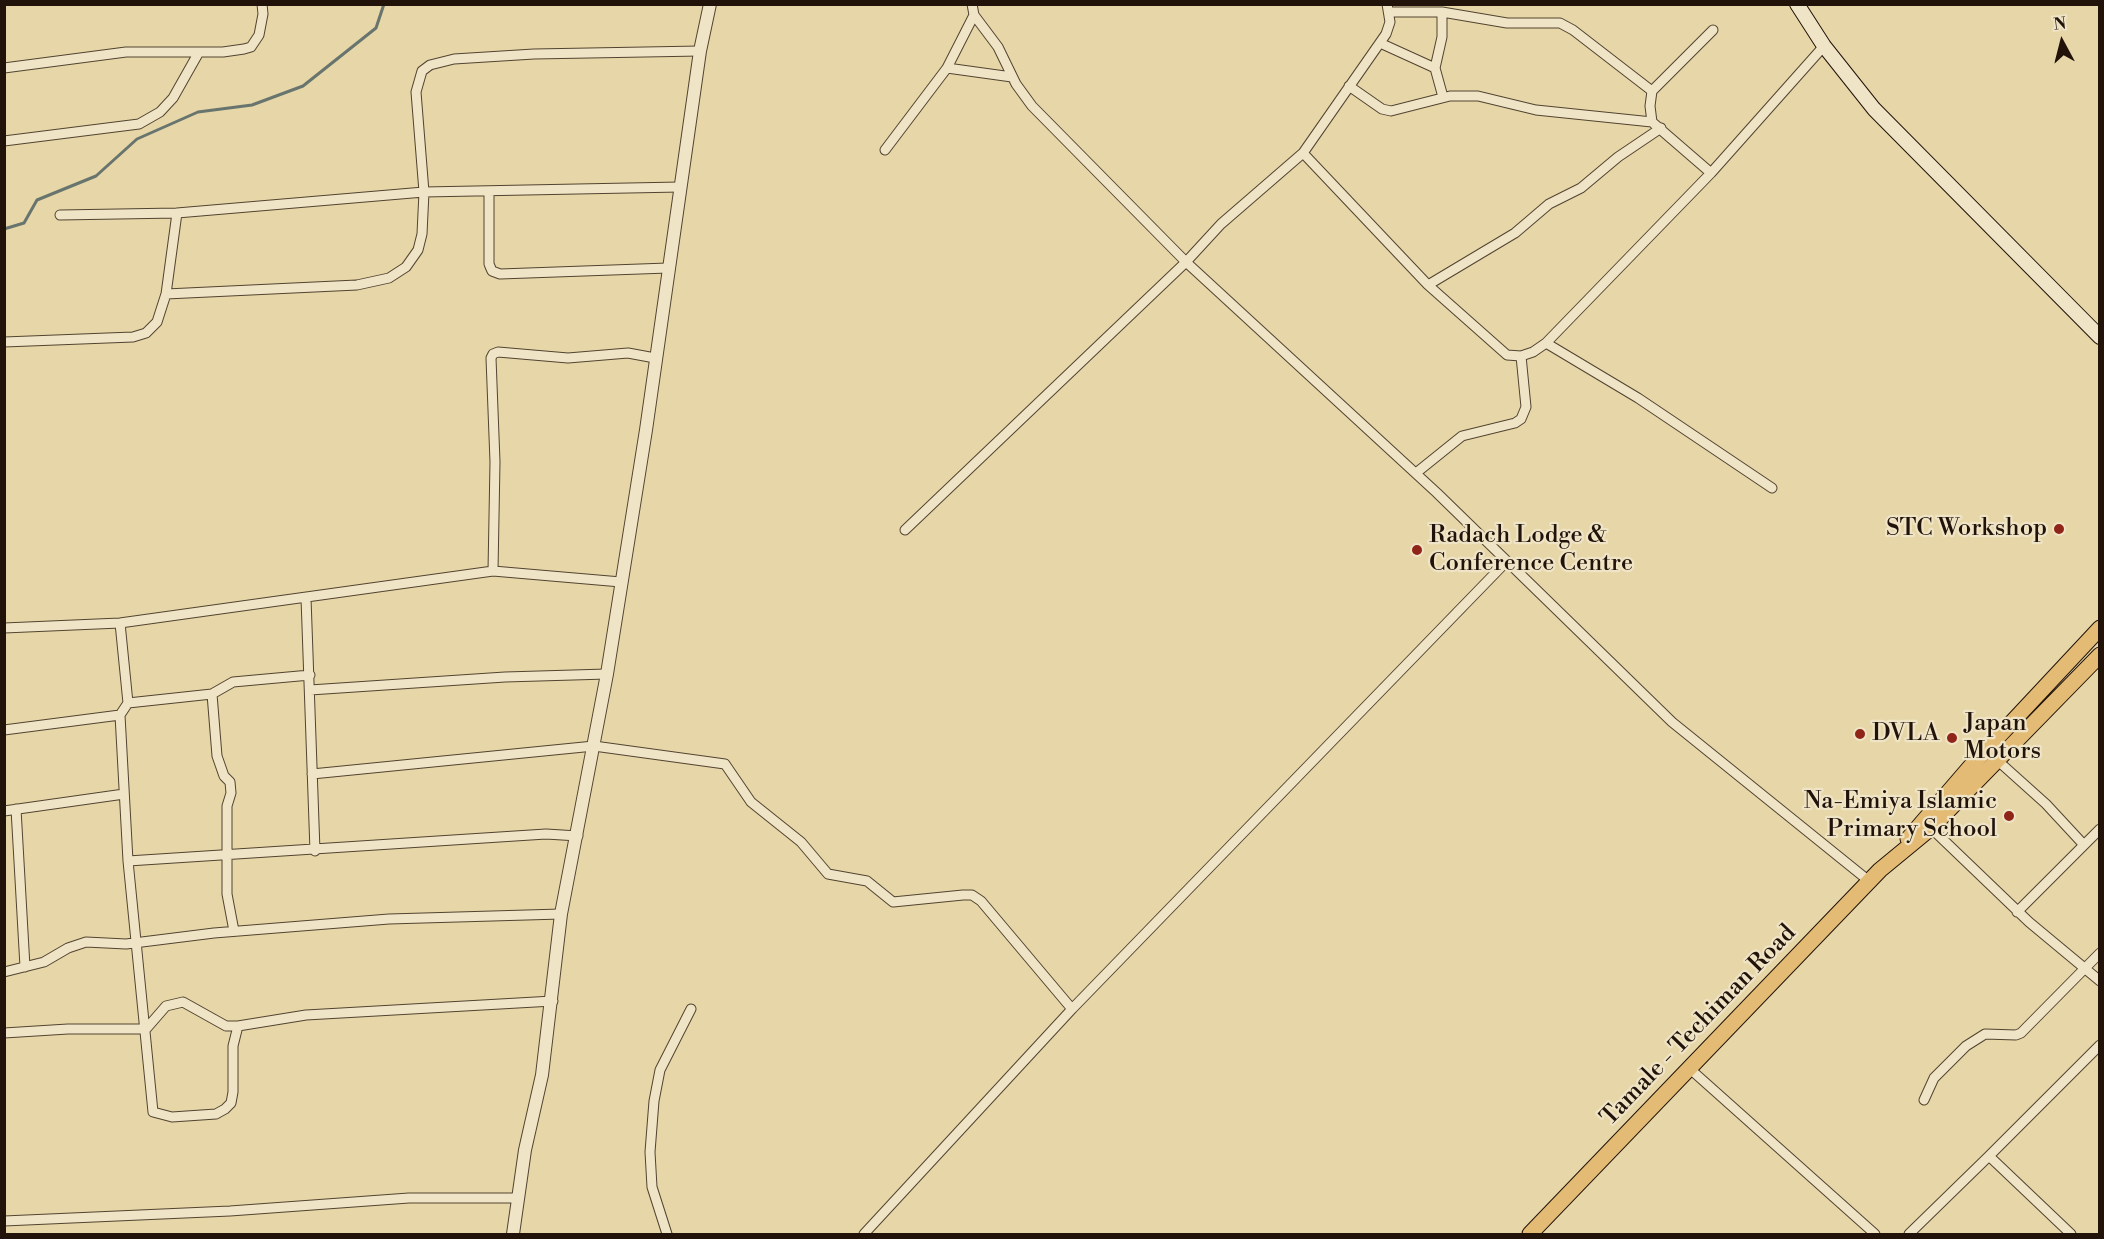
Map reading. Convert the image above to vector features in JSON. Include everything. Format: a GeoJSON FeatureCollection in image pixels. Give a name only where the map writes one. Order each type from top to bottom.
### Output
{"type":"FeatureCollection","features":[{"type":"Feature","properties":{"kind":"highway"},"geometry":{"type":"LineString","coordinates":[[1902,849],[1911,834],[2026,705],[2100,628]]}},
{"type":"Feature","properties":{"kind":"highway"},"geometry":{"type":"LineString","coordinates":[[1902,849],[1931,828],[2100,655]]}},
{"type":"Feature","properties":{"kind":"highway"},"geometry":{"type":"LineString","coordinates":[[2026,705],[2038,719]]}},
{"type":"Feature","properties":{"kind":"highway","name":"Tamale - Techiman Road"},"geometry":{"type":"LineString","coordinates":[[1530,1234],[1902,849]]}},
{"type":"Feature","properties":{"kind":"main road"},"geometry":{"type":"LineString","coordinates":[[1797,4],[1824,46],[1867,101],[2100,337]]}},
{"type":"Feature","properties":{"kind":"street"},"geometry":{"type":"LineString","coordinates":[[4,68],[126,52],[236,51],[251,47],[259,35],[263,14],[262,4]]}},
{"type":"Feature","properties":{"kind":"street"},"geometry":{"type":"LineString","coordinates":[[513,1234],[525,1150],[542,1075],[553,1002],[561,914],[578,836],[607,674],[700,51],[710,4]]}},
{"type":"Feature","properties":{"kind":"street"},"geometry":{"type":"LineString","coordinates":[[972,4],[974,15],[998,46],[1012,77],[1032,106],[1186,262],[1416,473],[1672,722],[1869,881]]}},
{"type":"Feature","properties":{"kind":"street"},"geometry":{"type":"LineString","coordinates":[[905,530],[1186,262],[1221,224],[1303,153],[1380,43],[1388,29],[1388,8],[1442,12],[1507,23],[1560,23],[1574,30],[1652,91]]}},
{"type":"Feature","properties":{"kind":"street"},"geometry":{"type":"LineString","coordinates":[[1442,12],[1442,37],[1435,68],[1443,97]]}},
{"type":"Feature","properties":{"kind":"street"},"geometry":{"type":"LineString","coordinates":[[885,150],[947,68],[974,15]]}},
{"type":"Feature","properties":{"kind":"street"},"geometry":{"type":"LineString","coordinates":[[1652,122],[1652,91],[1713,30]]}},
{"type":"Feature","properties":{"kind":"street"},"geometry":{"type":"LineString","coordinates":[[1380,43],[1435,68]]}},
{"type":"Feature","properties":{"kind":"street"},"geometry":{"type":"LineString","coordinates":[[1303,153],[1428,285],[1507,355],[1521,356],[1546,343],[1711,173],[1824,46]]}},
{"type":"Feature","properties":{"kind":"street"},"geometry":{"type":"LineString","coordinates":[[4,141],[139,124],[160,112],[173,98],[199,51]]}},
{"type":"Feature","properties":{"kind":"street"},"geometry":{"type":"LineString","coordinates":[[166,294],[357,285],[389,278],[406,267],[418,250],[422,234],[424,192],[416,92],[422,71],[430,64],[454,59],[534,54],[700,51]]}},
{"type":"Feature","properties":{"kind":"street"},"geometry":{"type":"LineString","coordinates":[[947,68],[1012,77]]}},
{"type":"Feature","properties":{"kind":"street"},"geometry":{"type":"LineString","coordinates":[[1349,86],[1382,109],[1391,111],[1443,97],[1478,96],[1536,110],[1652,122],[1711,173]]}},
{"type":"Feature","properties":{"kind":"street"},"geometry":{"type":"LineString","coordinates":[[1428,285],[1515,232],[1549,204],[1581,188],[1618,157],[1661,128]]}},
{"type":"Feature","properties":{"kind":"street"},"geometry":{"type":"LineString","coordinates":[[60,215],[177,213],[424,192],[680,187]]}},
{"type":"Feature","properties":{"kind":"street"},"geometry":{"type":"LineString","coordinates":[[489,191],[489,264],[492,271],[500,274],[668,268]]}},
{"type":"Feature","properties":{"kind":"street"},"geometry":{"type":"LineString","coordinates":[[4,342],[141,335],[157,322],[166,294],[177,213]]}},
{"type":"Feature","properties":{"kind":"street"},"geometry":{"type":"LineString","coordinates":[[1546,343],[1638,398],[1772,488]]}},
{"type":"Feature","properties":{"kind":"street"},"geometry":{"type":"LineString","coordinates":[[493,572],[495,462],[491,358],[493,354],[498,352],[568,358],[628,353],[655,358]]}},
{"type":"Feature","properties":{"kind":"street"},"geometry":{"type":"LineString","coordinates":[[1416,473],[1461,436],[1515,423],[1521,419],[1526,407],[1521,356]]}},
{"type":"Feature","properties":{"kind":"street"},"geometry":{"type":"LineString","coordinates":[[864,1234],[1072,1010],[1506,562]]}},
{"type":"Feature","properties":{"kind":"street"},"geometry":{"type":"LineString","coordinates":[[4,628],[120,623],[493,572],[621,582]]}},
{"type":"Feature","properties":{"kind":"street"},"geometry":{"type":"LineString","coordinates":[[306,598],[315,851]]}},
{"type":"Feature","properties":{"kind":"street"},"geometry":{"type":"LineString","coordinates":[[120,623],[128,703],[120,715],[128,861],[138,943],[153,1112],[172,1117],[216,1114],[231,1102],[233,1046],[238,1026]]}},
{"type":"Feature","properties":{"kind":"street"},"geometry":{"type":"LineString","coordinates":[[310,690],[504,677],[607,674]]}},
{"type":"Feature","properties":{"kind":"street"},"geometry":{"type":"LineString","coordinates":[[128,703],[212,694],[234,682],[310,675]]}},
{"type":"Feature","properties":{"kind":"street"},"geometry":{"type":"LineString","coordinates":[[212,694],[217,756],[224,776],[230,782],[231,793],[227,806],[228,910],[234,931]]}},
{"type":"Feature","properties":{"kind":"street"},"geometry":{"type":"LineString","coordinates":[[4,730],[120,715]]}},
{"type":"Feature","properties":{"kind":"street"},"geometry":{"type":"LineString","coordinates":[[312,774],[594,746],[725,764],[750,802],[801,843],[828,874],[867,881],[893,903],[972,895],[981,901],[1072,1010]]}},
{"type":"Feature","properties":{"kind":"street"},"geometry":{"type":"LineString","coordinates":[[1997,760],[2046,804],[2084,845]]}},
{"type":"Feature","properties":{"kind":"street"},"geometry":{"type":"LineString","coordinates":[[4,811],[124,794]]}},
{"type":"Feature","properties":{"kind":"street"},"geometry":{"type":"LineString","coordinates":[[16,809],[25,967]]}},
{"type":"Feature","properties":{"kind":"street"},"geometry":{"type":"LineString","coordinates":[[1931,828],[2018,912],[2100,981]]}},
{"type":"Feature","properties":{"kind":"street"},"geometry":{"type":"LineString","coordinates":[[2018,912],[2100,829]]}},
{"type":"Feature","properties":{"kind":"street"},"geometry":{"type":"LineString","coordinates":[[128,861],[227,857],[546,834],[578,836]]}},
{"type":"Feature","properties":{"kind":"street"},"geometry":{"type":"LineString","coordinates":[[4,972],[44,962],[86,942],[138,943],[234,931],[389,919],[561,914]]}},
{"type":"Feature","properties":{"kind":"street"},"geometry":{"type":"LineString","coordinates":[[1924,1100],[1934,1078],[1966,1046],[1985,1034],[2016,1035],[2021,1033],[2100,953]]}},
{"type":"Feature","properties":{"kind":"street"},"geometry":{"type":"LineString","coordinates":[[4,1033],[68,1029],[146,1029],[166,1006],[183,1002],[226,1026],[238,1026],[306,1015],[553,1002]]}},
{"type":"Feature","properties":{"kind":"street"},"geometry":{"type":"LineString","coordinates":[[667,1234],[652,1187],[650,1152],[654,1101],[660,1070],[692,1009]]}},
{"type":"Feature","properties":{"kind":"street"},"geometry":{"type":"LineString","coordinates":[[1910,1234],[2100,1045]]}},
{"type":"Feature","properties":{"kind":"street"},"geometry":{"type":"LineString","coordinates":[[1689,1068],[1875,1234]]}},
{"type":"Feature","properties":{"kind":"street"},"geometry":{"type":"LineString","coordinates":[[1989,1156],[2071,1234]]}},
{"type":"Feature","properties":{"kind":"street"},"geometry":{"type":"LineString","coordinates":[[4,1221],[230,1211],[409,1198],[518,1198]]}},
{"type":"Feature","properties":{"kind":"waterway"},"geometry":{"type":"LineString","coordinates":[[4,229],[24,223],[37,200],[96,176],[137,139],[198,112],[252,105],[303,86],[376,28],[384,4]]}},
{"type":"Feature","properties":{"kind":"place","name":"STC Workshop"},"geometry":{"type":"Point","coordinates":[2059,529]}},
{"type":"Feature","properties":{"kind":"place","name":"Radach Lodge & Conference Centre"},"geometry":{"type":"Point","coordinates":[1417,550]}},
{"type":"Feature","properties":{"kind":"place","name":"DVLA"},"geometry":{"type":"Point","coordinates":[1860,734]}},
{"type":"Feature","properties":{"kind":"place","name":"Japan Motors"},"geometry":{"type":"Point","coordinates":[1952,738]}},
{"type":"Feature","properties":{"kind":"place","name":"Na-Emiya Islamic Primary School"},"geometry":{"type":"Point","coordinates":[2009,816]}}]}
